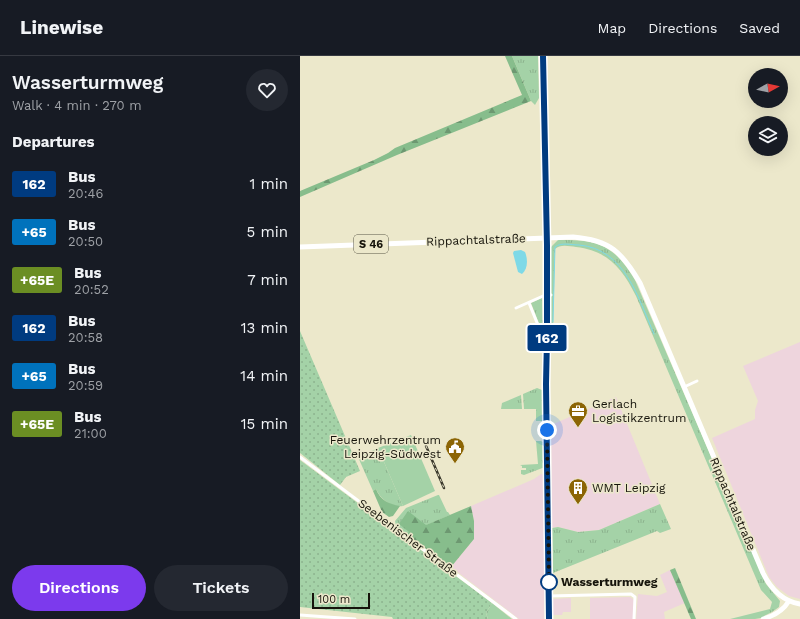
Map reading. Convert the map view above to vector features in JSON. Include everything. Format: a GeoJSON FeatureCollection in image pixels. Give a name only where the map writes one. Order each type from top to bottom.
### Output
{"type":"FeatureCollection","features":[{"type":"Feature","properties":{"kind":"main road"},"geometry":{"type":"LineString","coordinates":[[543,56],[549,295],[546,384],[549,619]]}},
{"type":"Feature","properties":{"kind":"main road","name":"Rippachtalstraße"},"geometry":{"type":"LineString","coordinates":[[300,248],[573,237],[600,241],[615,250],[624,259],[640,283],[763,573],[769,584],[780,596],[789,601],[800,604]]}},
{"type":"Feature","properties":{"kind":"main road"},"geometry":{"type":"LineString","coordinates":[[763,619],[781,610],[789,601]]}},
{"type":"Feature","properties":{"kind":"street"},"geometry":{"type":"LineString","coordinates":[[516,308],[549,295]]}},
{"type":"Feature","properties":{"kind":"street"},"geometry":{"type":"LineString","coordinates":[[529,302],[540,330],[547,330]]}},
{"type":"Feature","properties":{"kind":"street"},"geometry":{"type":"LineString","coordinates":[[684,387],[698,381]]}},
{"type":"Feature","properties":{"kind":"street","name":"Seebenischer Straße"},"geometry":{"type":"LineString","coordinates":[[300,457],[516,619]]}},
{"type":"Feature","properties":{"kind":"street"},"geometry":{"type":"LineString","coordinates":[[549,596],[631,594],[635,597],[634,619]]}},
{"type":"Feature","properties":{"kind":"street"},"geometry":{"type":"LineString","coordinates":[[300,615],[355,619]]}},
{"type":"Feature","properties":{"kind":"shaded area"},"geometry":{"type":"Polygon","coordinates":[[[800,342],[800,599],[789,596],[777,587],[769,577],[712,438],[755,419],[755,410],[758,401],[743,366],[800,342]]]}},
{"type":"Feature","properties":{"kind":"shaded area"},"geometry":{"type":"Polygon","coordinates":[[[616,397],[660,504],[599,530],[578,532],[558,527],[552,528],[551,425],[616,397]]]}},
{"type":"Feature","properties":{"kind":"shaded area"},"geometry":{"type":"Polygon","coordinates":[[[541,474],[545,475],[544,619],[519,619],[451,567],[474,539],[474,521],[471,506],[534,479],[541,474]]]}},
{"type":"Feature","properties":{"kind":"shaded area"},"geometry":{"type":"Polygon","coordinates":[[[670,570],[685,603],[664,612],[665,619],[636,619],[638,594],[657,596],[667,592],[660,575],[670,570]]]}},
{"type":"Feature","properties":{"kind":"shaded area"},"geometry":{"type":"Polygon","coordinates":[[[630,597],[634,600],[633,619],[590,619],[590,598],[630,597]]]}},
{"type":"Feature","properties":{"kind":"shaded area"},"geometry":{"type":"Polygon","coordinates":[[[571,598],[571,612],[563,612],[562,615],[553,615],[553,599],[571,598]]]}},
{"type":"Feature","properties":{"kind":"green space"},"geometry":{"type":"Polygon","coordinates":[[[505,56],[512,56],[531,101],[397,155],[300,197],[300,191],[374,160],[395,148],[522,95],[505,56]]]}},
{"type":"Feature","properties":{"kind":"green space"},"geometry":{"type":"Polygon","coordinates":[[[512,56],[538,56],[539,98],[535,105],[531,101],[512,56]]]}},
{"type":"Feature","properties":{"kind":"green space"},"geometry":{"type":"Polygon","coordinates":[[[558,240],[584,241],[604,246],[620,259],[635,280],[766,584],[780,601],[779,607],[764,616],[768,617],[755,619],[730,619],[770,609],[772,602],[761,590],[636,296],[625,277],[613,262],[597,252],[587,249],[559,246],[555,249],[553,330],[549,331],[548,289],[550,248],[558,240]]]}},
{"type":"Feature","properties":{"kind":"green space"},"geometry":{"type":"Polygon","coordinates":[[[542,298],[543,325],[540,326],[531,303],[542,298]]]}},
{"type":"Feature","properties":{"kind":"green space"},"geometry":{"type":"Polygon","coordinates":[[[300,331],[360,471],[346,477],[340,485],[300,453],[300,331]]]}},
{"type":"Feature","properties":{"kind":"green space"},"geometry":{"type":"Polygon","coordinates":[[[537,388],[542,390],[543,421],[536,421],[536,409],[524,409],[523,394],[537,388]]]}},
{"type":"Feature","properties":{"kind":"green space"},"geometry":{"type":"Polygon","coordinates":[[[521,395],[522,409],[501,409],[502,403],[521,395]]]}},
{"type":"Feature","properties":{"kind":"green space"},"geometry":{"type":"Polygon","coordinates":[[[411,435],[435,491],[403,506],[378,448],[411,435]]]}},
{"type":"Feature","properties":{"kind":"green space"},"geometry":{"type":"Polygon","coordinates":[[[536,441],[541,441],[544,443],[545,467],[524,475],[521,474],[521,470],[526,470],[526,468],[522,468],[520,465],[538,464],[536,441]]]}},
{"type":"Feature","properties":{"kind":"green space"},"geometry":{"type":"Polygon","coordinates":[[[378,448],[403,506],[395,506],[387,502],[380,496],[376,489],[373,491],[358,457],[378,448]]]}},
{"type":"Feature","properties":{"kind":"green space"},"geometry":{"type":"Polygon","coordinates":[[[300,460],[492,603],[486,613],[488,619],[393,619],[392,617],[300,607],[300,460]]]}},
{"type":"Feature","properties":{"kind":"green space"},"geometry":{"type":"Polygon","coordinates":[[[376,489],[382,499],[400,506],[393,516],[389,517],[382,512],[373,491],[376,489]]]}},
{"type":"Feature","properties":{"kind":"green space"},"geometry":{"type":"Polygon","coordinates":[[[438,495],[450,515],[406,534],[396,526],[395,521],[406,508],[438,495]]]}},
{"type":"Feature","properties":{"kind":"green space"},"geometry":{"type":"Polygon","coordinates":[[[660,504],[671,529],[660,533],[657,531],[553,573],[552,528],[558,527],[578,532],[599,530],[660,504]]]}},
{"type":"Feature","properties":{"kind":"green space"},"geometry":{"type":"Polygon","coordinates":[[[471,506],[474,521],[474,539],[451,567],[406,534],[409,532],[399,524],[408,511],[426,525],[471,506]]]}},
{"type":"Feature","properties":{"kind":"green space"},"geometry":{"type":"Polygon","coordinates":[[[675,568],[696,619],[691,619],[670,570],[675,568]]]}},
{"type":"Feature","properties":{"kind":"green space"},"geometry":{"type":"Polygon","coordinates":[[[492,603],[512,619],[488,619],[486,613],[492,603]]]}},
{"type":"Feature","properties":{"kind":"water"},"geometry":{"type":"Polygon","coordinates":[[[521,250],[525,252],[527,258],[526,267],[522,274],[518,272],[513,253],[514,251],[521,250]]]}},
{"type":"Feature","properties":{"kind":"waterway"},"geometry":{"type":"LineString","coordinates":[[553,322],[555,247],[563,244],[579,245],[595,248],[619,265],[635,291],[654,334]]}},
{"type":"Feature","properties":{"kind":"railway"},"geometry":{"type":"LineString","coordinates":[[426,446],[444,488]]}},
{"type":"Feature","properties":{"kind":"bus line","name":"162"},"geometry":{"type":"LineString","coordinates":[[543,56],[547,245],[546,384],[549,619]]}},
{"type":"Feature","properties":{"kind":"place","name":"Gerlach Logistikzentrum"},"geometry":{"type":"Point","coordinates":[578,428]}},
{"type":"Feature","properties":{"kind":"place","name":"Feuerwehrzentrum Leipzig-Südwest"},"geometry":{"type":"Point","coordinates":[455,464]}},
{"type":"Feature","properties":{"kind":"place","name":"WMT Leipzig"},"geometry":{"type":"Point","coordinates":[578,505]}},
{"type":"Feature","properties":{"kind":"place","name":"Wasserturmweg"},"geometry":{"type":"Point","coordinates":[549,582]}},
{"type":"Feature","properties":{"kind":"route"},"geometry":{"type":"LineString","coordinates":[[547,430],[549,582]]}}]}
